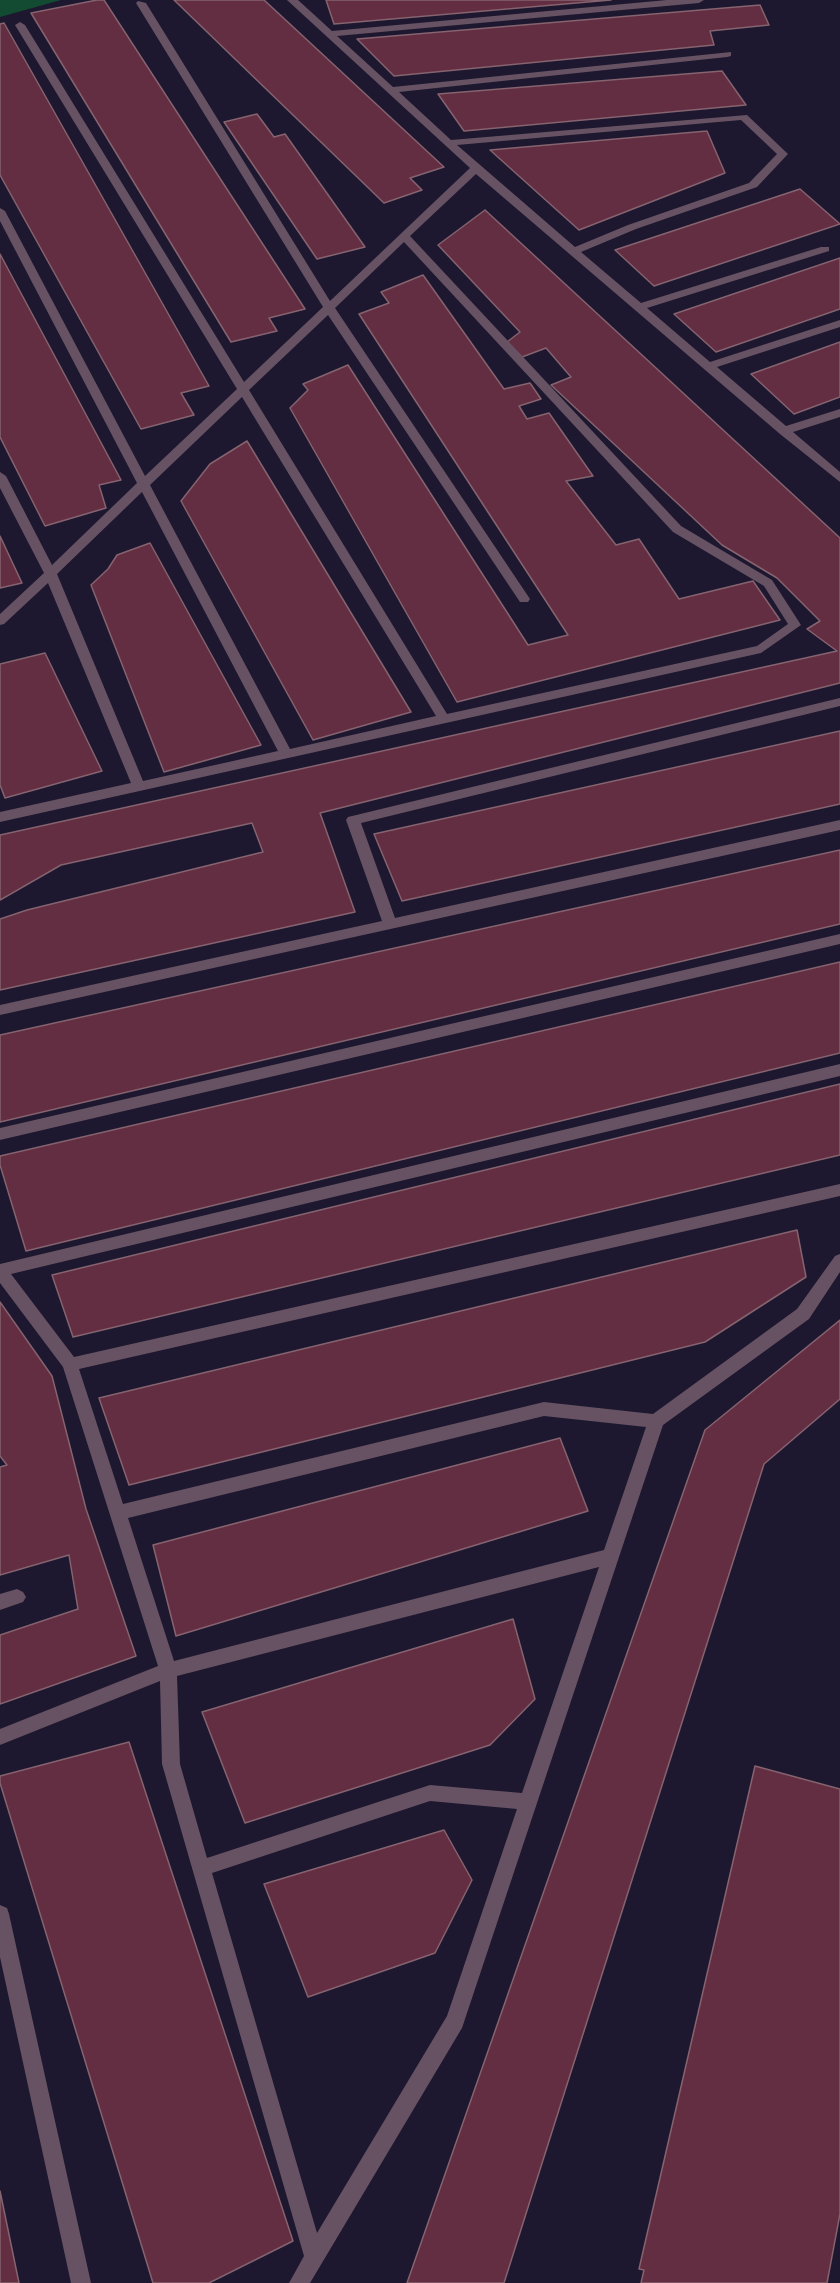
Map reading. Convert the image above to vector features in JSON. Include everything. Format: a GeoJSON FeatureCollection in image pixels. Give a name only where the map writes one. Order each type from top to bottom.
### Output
{"type":"FeatureCollection","features":[{"type":"Feature","properties":{"kind":"lane"},"geometry":{"type":"LineString","coordinates":[[292,0],[476,168],[840,478]]}},
{"type":"Feature","properties":{"kind":"lane"},"geometry":{"type":"LineString","coordinates":[[329,34],[699,0]]}},
{"type":"Feature","properties":{"kind":"lane"},"geometry":{"type":"LineString","coordinates":[[141,3],[329,308],[524,599]]}},
{"type":"Feature","properties":{"kind":"lane"},"geometry":{"type":"LineString","coordinates":[[20,25],[444,719]]}},
{"type":"Feature","properties":{"kind":"lane"},"geometry":{"type":"LineString","coordinates":[[390,90],[727,54]]}},
{"type":"Feature","properties":{"kind":"lane"},"geometry":{"type":"LineString","coordinates":[[449,143],[743,117],[783,154],[753,185],[632,227],[574,251]]}},
{"type":"Feature","properties":{"kind":"lane"},"geometry":{"type":"LineString","coordinates":[[0,621],[476,168]]}},
{"type":"Feature","properties":{"kind":"lane"},"geometry":{"type":"LineString","coordinates":[[0,211],[286,754]]}},
{"type":"Feature","properties":{"kind":"lane"},"geometry":{"type":"LineString","coordinates":[[0,818],[761,649],[795,624],[768,583],[677,529],[404,236]]}},
{"type":"Feature","properties":{"kind":"lane"},"geometry":{"type":"LineString","coordinates":[[640,307],[825,249]]}},
{"type":"Feature","properties":{"kind":"lane"},"geometry":{"type":"LineString","coordinates":[[709,366],[840,322]]}},
{"type":"Feature","properties":{"kind":"lane"},"geometry":{"type":"LineString","coordinates":[[784,431],[840,412]]}},
{"type":"Feature","properties":{"kind":"lane"},"geometry":{"type":"LineString","coordinates":[[0,476],[50,573],[139,787]]}},
{"type":"Feature","properties":{"kind":"lane"},"geometry":{"type":"LineString","coordinates":[[390,925],[353,820],[840,702]]}},
{"type":"Feature","properties":{"kind":"lane"},"geometry":{"type":"LineString","coordinates":[[0,1010],[840,825]]}},
{"type":"Feature","properties":{"kind":"lane"},"geometry":{"type":"LineString","coordinates":[[0,1134],[840,939]]}},
{"type":"Feature","properties":{"kind":"lane"},"geometry":{"type":"LineString","coordinates":[[314,2257],[171,1764],[168,1670],[70,1364],[0,1270],[840,1070]]}},
{"type":"Feature","properties":{"kind":"lane"},"geometry":{"type":"LineString","coordinates":[[70,1364],[840,1190]]}},
{"type":"Feature","properties":{"kind":"lane"},"geometry":{"type":"LineString","coordinates":[[299,2283],[455,2021],[656,1421],[803,1314],[840,1260]]}},
{"type":"Feature","properties":{"kind":"lane"},"geometry":{"type":"LineString","coordinates":[[118,1513],[544,1409],[656,1421]]}},
{"type":"Feature","properties":{"kind":"lane"},"geometry":{"type":"LineString","coordinates":[[0,1737],[168,1670],[611,1556]]}},
{"type":"Feature","properties":{"kind":"lane"},"geometry":{"type":"LineString","coordinates":[[202,1868],[430,1793],[528,1802]]}},
{"type":"Feature","properties":{"kind":"lane"},"geometry":{"type":"LineString","coordinates":[[0,1914],[81,2283]]}},
{"type":"Feature","properties":{"kind":"green space"},"geometry":{"type":"Polygon","coordinates":[[[0,0],[61,0],[0,17],[0,0]]]}},
{"type":"Feature","properties":{"kind":"building"},"geometry":{"type":"Polygon","coordinates":[[[104,0],[305,309],[269,318],[277,331],[231,342],[31,13],[104,0]]]}},
{"type":"Feature","properties":{"kind":"building"},"geometry":{"type":"Polygon","coordinates":[[[174,0],[264,0],[444,167],[410,178],[422,190],[384,203],[174,0]]]}},
{"type":"Feature","properties":{"kind":"building"},"geometry":{"type":"Polygon","coordinates":[[[326,0],[611,0],[334,24],[326,0]]]}},
{"type":"Feature","properties":{"kind":"building"},"geometry":{"type":"Polygon","coordinates":[[[760,5],[769,25],[710,31],[714,45],[394,76],[357,39],[760,5]]]}},
{"type":"Feature","properties":{"kind":"building"},"geometry":{"type":"Polygon","coordinates":[[[4,23],[209,386],[181,393],[194,415],[141,429],[0,175],[0,24],[4,23]]]}},
{"type":"Feature","properties":{"kind":"building"},"geometry":{"type":"Polygon","coordinates":[[[722,71],[746,105],[464,131],[438,94],[722,71]]]}},
{"type":"Feature","properties":{"kind":"building"},"geometry":{"type":"Polygon","coordinates":[[[257,114],[274,137],[285,134],[365,247],[317,259],[224,122],[257,114]]]}},
{"type":"Feature","properties":{"kind":"building"},"geometry":{"type":"Polygon","coordinates":[[[707,131],[725,173],[579,230],[490,150],[707,131]]]}},
{"type":"Feature","properties":{"kind":"building"},"geometry":{"type":"Polygon","coordinates":[[[800,189],[840,224],[654,286],[615,250],[800,189]]]}},
{"type":"Feature","properties":{"kind":"building"},"geometry":{"type":"Polygon","coordinates":[[[485,210],[840,538],[840,683],[320,813],[355,912],[0,990],[0,919],[27,910],[263,852],[252,823],[61,865],[0,900],[0,835],[837,651],[807,629],[820,621],[777,578],[722,545],[551,385],[571,377],[546,348],[522,357],[507,342],[520,332],[438,245],[485,210]]]}},
{"type":"Feature","properties":{"kind":"building"},"geometry":{"type":"Polygon","coordinates":[[[0,254],[121,480],[99,485],[106,508],[45,526],[0,437],[0,254]]]}},
{"type":"Feature","properties":{"kind":"building"},"geometry":{"type":"Polygon","coordinates":[[[840,258],[840,309],[716,352],[674,314],[840,258]]]}},
{"type":"Feature","properties":{"kind":"building"},"geometry":{"type":"Polygon","coordinates":[[[423,275],[504,389],[530,383],[541,399],[519,406],[527,419],[549,413],[593,476],[566,481],[616,545],[639,539],[679,599],[753,581],[780,620],[457,702],[290,408],[308,390],[303,384],[348,365],[528,645],[568,635],[359,314],[389,303],[381,292],[423,275]]]}},
{"type":"Feature","properties":{"kind":"building"},"geometry":{"type":"Polygon","coordinates":[[[840,342],[840,397],[794,414],[751,374],[840,342]]]}},
{"type":"Feature","properties":{"kind":"building"},"geometry":{"type":"Polygon","coordinates":[[[247,441],[411,712],[313,740],[181,501],[210,464],[247,441]]]}},
{"type":"Feature","properties":{"kind":"building"},"geometry":{"type":"Polygon","coordinates":[[[0,536],[22,583],[0,588],[0,536]]]}},
{"type":"Feature","properties":{"kind":"building"},"geometry":{"type":"Polygon","coordinates":[[[150,543],[261,745],[164,772],[91,585],[108,569],[117,555],[150,543]]]}},
{"type":"Feature","properties":{"kind":"building"},"geometry":{"type":"Polygon","coordinates":[[[45,653],[102,771],[5,798],[0,785],[0,664],[45,653]]]}},
{"type":"Feature","properties":{"kind":"building"},"geometry":{"type":"Polygon","coordinates":[[[840,731],[840,804],[402,901],[374,834],[840,731]]]}},
{"type":"Feature","properties":{"kind":"building"},"geometry":{"type":"Polygon","coordinates":[[[840,850],[840,924],[0,1122],[0,1035],[840,850]]]}},
{"type":"Feature","properties":{"kind":"building"},"geometry":{"type":"Polygon","coordinates":[[[840,962],[840,1053],[26,1251],[0,1165],[0,1156],[840,962]]]}},
{"type":"Feature","properties":{"kind":"building"},"geometry":{"type":"Polygon","coordinates":[[[840,1084],[840,1155],[73,1337],[52,1275],[840,1084]]]}},
{"type":"Feature","properties":{"kind":"building"},"geometry":{"type":"Polygon","coordinates":[[[797,1230],[806,1277],[705,1342],[129,1485],[99,1398],[797,1230]]]}},
{"type":"Feature","properties":{"kind":"building"},"geometry":{"type":"Polygon","coordinates":[[[0,1302],[52,1376],[86,1509],[136,1656],[0,1704],[0,1635],[78,1609],[69,1555],[0,1575],[0,1467],[7,1465],[0,1456],[0,1302]]]}},
{"type":"Feature","properties":{"kind":"building"},"geometry":{"type":"Polygon","coordinates":[[[840,1320],[840,1399],[764,1464],[504,2283],[407,2283],[705,1430],[840,1320]]]}},
{"type":"Feature","properties":{"kind":"building"},"geometry":{"type":"Polygon","coordinates":[[[560,1438],[588,1511],[176,1636],[153,1545],[560,1438]]]}},
{"type":"Feature","properties":{"kind":"building"},"geometry":{"type":"Polygon","coordinates":[[[513,1619],[535,1699],[490,1745],[245,1823],[202,1712],[513,1619]]]}},
{"type":"Feature","properties":{"kind":"building"},"geometry":{"type":"Polygon","coordinates":[[[129,1742],[293,2241],[209,2283],[153,2283],[0,1783],[0,1776],[129,1742]]]}},
{"type":"Feature","properties":{"kind":"building"},"geometry":{"type":"Polygon","coordinates":[[[755,1766],[840,1789],[840,2214],[827,2283],[641,2283],[644,2270],[639,2269],[755,1766]]]}},
{"type":"Feature","properties":{"kind":"building"},"geometry":{"type":"Polygon","coordinates":[[[444,1830],[472,1880],[435,1953],[308,1997],[264,1884],[444,1830]]]}},
{"type":"Feature","properties":{"kind":"building"},"geometry":{"type":"Polygon","coordinates":[[[0,2191],[19,2283],[0,2283],[0,2191]]]}}]}
